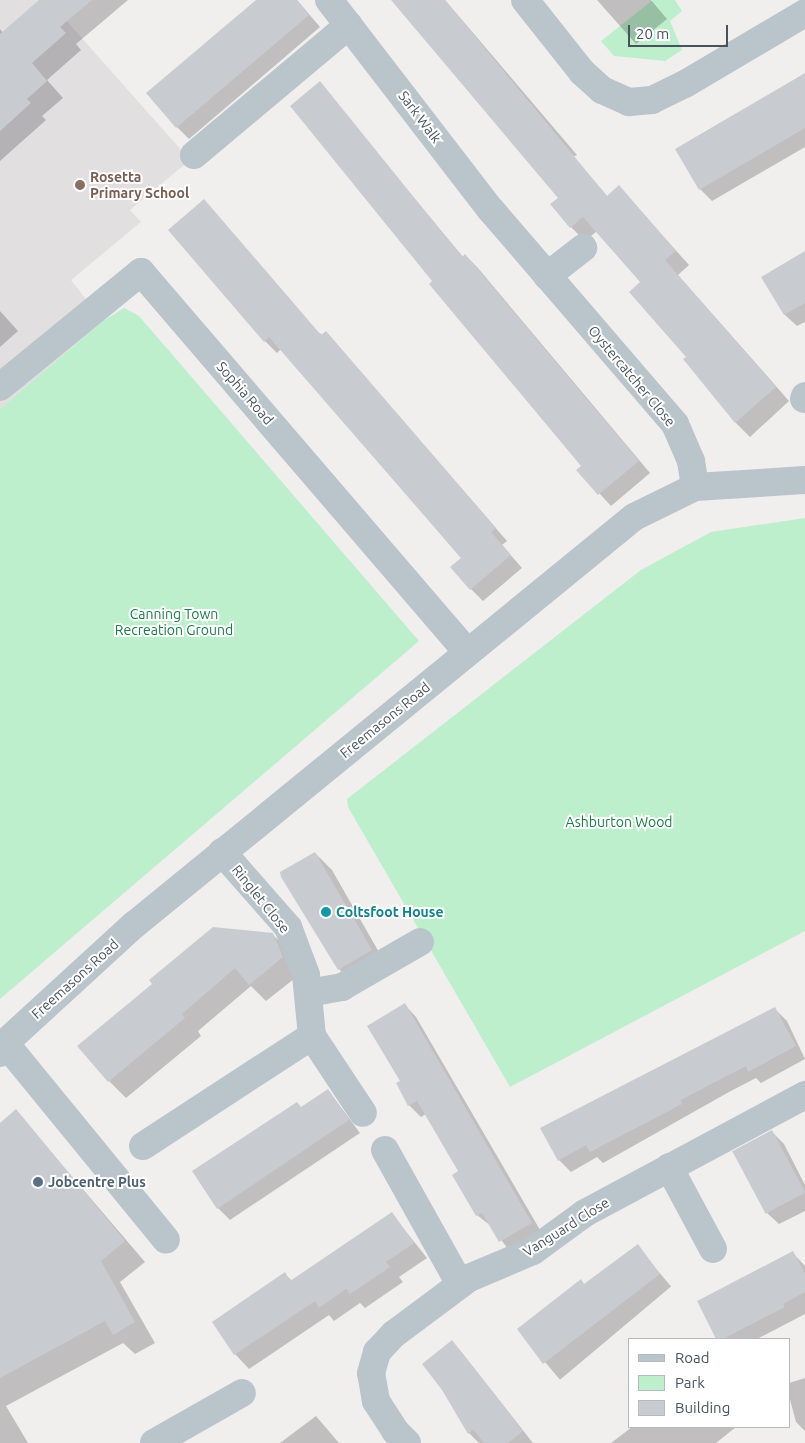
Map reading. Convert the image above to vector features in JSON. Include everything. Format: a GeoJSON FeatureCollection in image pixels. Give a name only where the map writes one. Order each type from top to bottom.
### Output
{"type":"FeatureCollection","features":[{"type":"Feature","properties":{"kind":"street","name":"Sark Walk"},"geometry":{"type":"LineString","coordinates":[[329,0],[491,210]]}},
{"type":"Feature","properties":{"kind":"street"},"geometry":{"type":"LineString","coordinates":[[525,0],[582,72],[602,90],[629,102],[652,100],[685,84],[805,13]]}},
{"type":"Feature","properties":{"kind":"street"},"geometry":{"type":"LineString","coordinates":[[194,155],[349,25]]}},
{"type":"Feature","properties":{"kind":"street","name":"Oystercatcher Close"},"geometry":{"type":"LineString","coordinates":[[491,210],[675,424],[689,454],[695,487]]}},
{"type":"Feature","properties":{"kind":"street"},"geometry":{"type":"LineString","coordinates":[[547,276],[583,248]]}},
{"type":"Feature","properties":{"kind":"street","name":"Sophia Road"},"geometry":{"type":"LineString","coordinates":[[0,387],[142,272],[467,652]]}},
{"type":"Feature","properties":{"kind":"street","name":"Freemasons Road"},"geometry":{"type":"LineString","coordinates":[[2,1046],[134,925],[634,517],[695,487],[805,480]]}},
{"type":"Feature","properties":{"kind":"street","name":"Ringlet Close"},"geometry":{"type":"LineString","coordinates":[[222,852],[288,927],[306,975],[312,1036],[363,1113]]}},
{"type":"Feature","properties":{"kind":"street"},"geometry":{"type":"LineString","coordinates":[[308,994],[342,987],[420,942]]}},
{"type":"Feature","properties":{"kind":"street"},"geometry":{"type":"LineString","coordinates":[[143,1146],[312,1036]]}},
{"type":"Feature","properties":{"kind":"street"},"geometry":{"type":"LineString","coordinates":[[2,1046],[166,1240]]}},
{"type":"Feature","properties":{"kind":"street","name":"Vanguard Close"},"geometry":{"type":"LineString","coordinates":[[408,1443],[396,1432],[376,1401],[371,1373],[377,1352],[394,1334],[460,1284],[533,1251],[584,1213],[805,1095]]}},
{"type":"Feature","properties":{"kind":"street"},"geometry":{"type":"LineString","coordinates":[[385,1150],[460,1284]]}},
{"type":"Feature","properties":{"kind":"street"},"geometry":{"type":"LineString","coordinates":[[669,1167],[713,1249]]}},
{"type":"Feature","properties":{"kind":"street"},"geometry":{"type":"LineString","coordinates":[[154,1443],[242,1393]]}},
{"type":"Feature","properties":{"kind":"shaded area","name":"Rosetta Primary School"},"geometry":{"type":"Polygon","coordinates":[[[0,0],[48,0],[190,160],[130,210],[141,222],[71,280],[103,321],[0,409],[0,0]]]}},
{"type":"Feature","properties":{"kind":"green space"},"geometry":{"type":"Polygon","coordinates":[[[653,0],[675,0],[682,11],[670,21],[682,50],[665,61],[614,56],[601,41],[653,0]]]}},
{"type":"Feature","properties":{"kind":"green space","name":"Canning Town Recreation Ground"},"geometry":{"type":"Polygon","coordinates":[[[124,308],[139,316],[419,641],[0,999],[0,409],[103,321],[124,308]]]}},
{"type":"Feature","properties":{"kind":"green space","name":"Ashburton Wood"},"geometry":{"type":"Polygon","coordinates":[[[805,518],[805,931],[510,1087],[348,807],[347,799],[641,570],[711,532],[805,518]]]}},
{"type":"Feature","properties":{"kind":"building"},"geometry":{"type":"Polygon","coordinates":[[[39,0],[92,0],[60,27],[66,33],[32,63],[47,81],[27,99],[31,103],[0,131],[0,34],[39,0]]]}},
{"type":"Feature","properties":{"kind":"building"},"geometry":{"type":"Polygon","coordinates":[[[256,0],[297,0],[309,15],[176,128],[146,93],[256,0]]]}},
{"type":"Feature","properties":{"kind":"building"},"geometry":{"type":"Polygon","coordinates":[[[391,0],[445,0],[607,196],[619,185],[676,251],[665,260],[776,387],[735,423],[683,359],[686,357],[629,292],[640,282],[583,217],[570,228],[550,204],[558,198],[391,0]]]}},
{"type":"Feature","properties":{"kind":"building"},"geometry":{"type":"Polygon","coordinates":[[[805,73],[805,128],[699,190],[675,149],[805,73]]]}},
{"type":"Feature","properties":{"kind":"building"},"geometry":{"type":"Polygon","coordinates":[[[320,81],[462,257],[465,254],[639,461],[598,495],[576,470],[581,466],[429,284],[432,281],[290,106],[320,81]]]}},
{"type":"Feature","properties":{"kind":"building"},"geometry":{"type":"Polygon","coordinates":[[[204,199],[321,335],[326,331],[496,528],[491,532],[511,555],[470,590],[450,567],[461,558],[269,337],[264,342],[168,230],[204,199]]]}},
{"type":"Feature","properties":{"kind":"building"},"geometry":{"type":"Polygon","coordinates":[[[805,251],[805,303],[784,315],[761,277],[805,251]]]}},
{"type":"Feature","properties":{"kind":"building","name":"Coltsfoot House"},"geometry":{"type":"Polygon","coordinates":[[[315,852],[372,950],[338,970],[281,877],[280,872],[315,852]]]}},
{"type":"Feature","properties":{"kind":"building"},"geometry":{"type":"Polygon","coordinates":[[[213,927],[273,933],[283,957],[249,985],[235,968],[182,1014],[185,1018],[108,1082],[77,1046],[152,984],[149,980],[213,927]]]}},
{"type":"Feature","properties":{"kind":"building"},"geometry":{"type":"Polygon","coordinates":[[[405,1003],[532,1223],[499,1242],[482,1213],[476,1216],[452,1175],[458,1171],[417,1101],[408,1106],[396,1083],[400,1081],[367,1026],[405,1003]]]}},
{"type":"Feature","properties":{"kind":"building"},"geometry":{"type":"Polygon","coordinates":[[[775,1007],[796,1046],[748,1072],[746,1066],[681,1100],[682,1104],[590,1152],[586,1145],[558,1161],[540,1128],[775,1007]]]}},
{"type":"Feature","properties":{"kind":"building"},"geometry":{"type":"Polygon","coordinates":[[[328,1089],[349,1120],[217,1209],[192,1171],[297,1102],[301,1107],[328,1089]]]}},
{"type":"Feature","properties":{"kind":"building","name":"Jobcentre Plus"},"geometry":{"type":"Polygon","coordinates":[[[16,1109],[125,1241],[101,1261],[135,1322],[113,1335],[105,1321],[0,1378],[0,1123],[16,1109]]]}},
{"type":"Feature","properties":{"kind":"building"},"geometry":{"type":"Polygon","coordinates":[[[772,1130],[805,1193],[766,1214],[732,1151],[772,1130]]]}},
{"type":"Feature","properties":{"kind":"building"},"geometry":{"type":"Polygon","coordinates":[[[392,1212],[414,1243],[386,1262],[390,1267],[350,1294],[346,1289],[319,1308],[315,1301],[234,1355],[212,1322],[285,1272],[290,1281],[392,1212]]]}},
{"type":"Feature","properties":{"kind":"building"},"geometry":{"type":"Polygon","coordinates":[[[638,1244],[660,1274],[543,1364],[517,1329],[581,1279],[584,1284],[638,1244]]]}},
{"type":"Feature","properties":{"kind":"building"},"geometry":{"type":"Polygon","coordinates":[[[793,1251],[805,1273],[805,1292],[783,1304],[785,1307],[725,1338],[716,1338],[697,1301],[793,1251]]]}},
{"type":"Feature","properties":{"kind":"building"},"geometry":{"type":"Polygon","coordinates":[[[452,1340],[523,1431],[508,1443],[484,1443],[473,1429],[468,1434],[442,1390],[422,1364],[452,1340]]]}},
{"type":"Feature","properties":{"kind":"place","name":"Rosetta Primary School"},"geometry":{"type":"Point","coordinates":[80,185]}},
{"type":"Feature","properties":{"kind":"place","name":"Coltsfoot House"},"geometry":{"type":"Point","coordinates":[326,912]}},
{"type":"Feature","properties":{"kind":"place","name":"Jobcentre Plus"},"geometry":{"type":"Point","coordinates":[38,1182]}}]}
